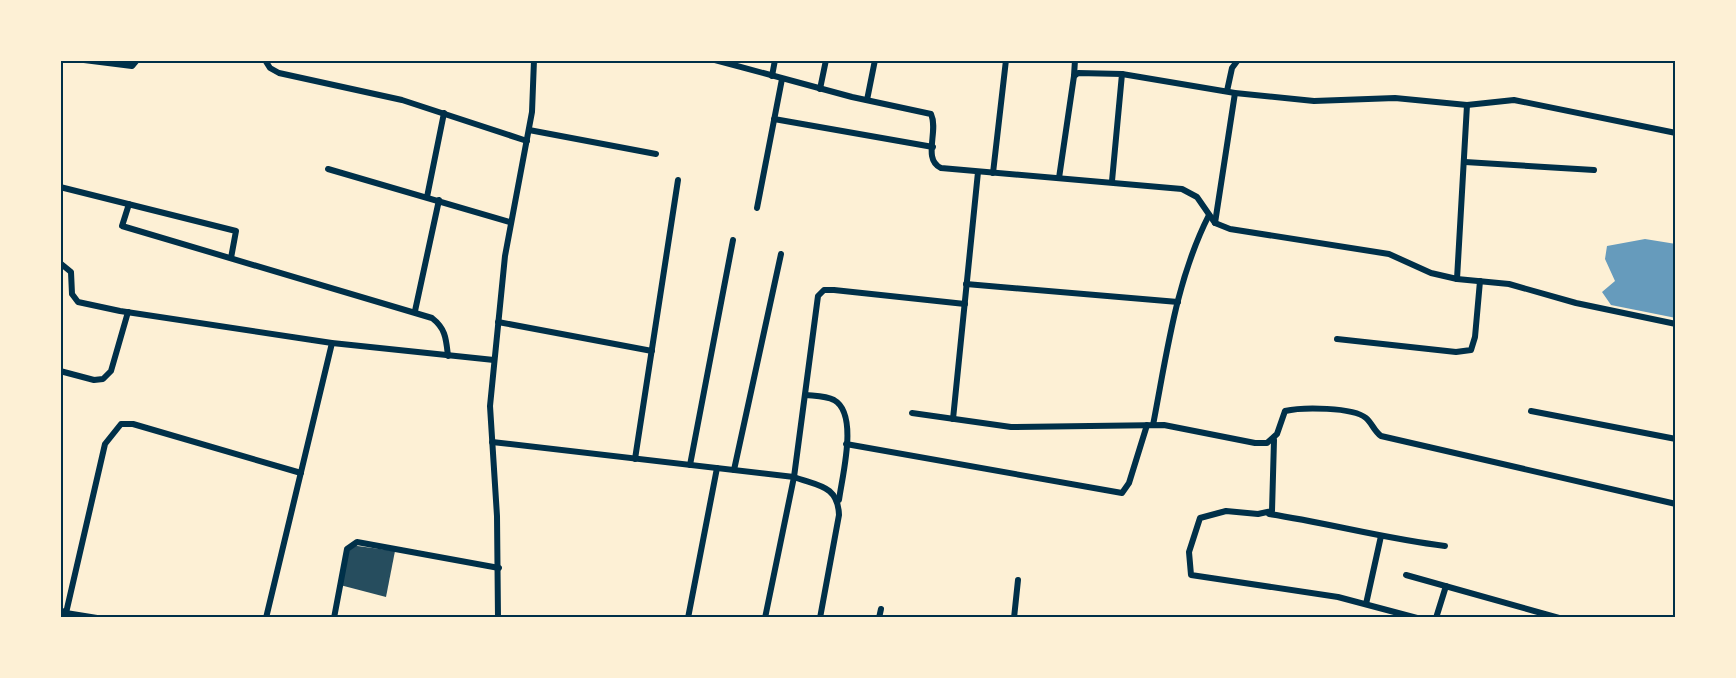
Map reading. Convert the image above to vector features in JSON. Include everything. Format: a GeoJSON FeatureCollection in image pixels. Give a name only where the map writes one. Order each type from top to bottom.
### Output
{"type":"FeatureCollection","features":[{"type":"Feature","properties":{"kind":"street"},"geometry":{"type":"LineString","coordinates":[[84,60],[125,67],[132,66],[137,60]]}},
{"type":"Feature","properties":{"kind":"street"},"geometry":{"type":"LineString","coordinates":[[265,60],[270,68],[279,73],[402,99],[527,141]]}},
{"type":"Feature","properties":{"kind":"street"},"geometry":{"type":"LineString","coordinates":[[498,618],[499,567],[490,406],[510,222],[529,130],[534,60]]}},
{"type":"Feature","properties":{"kind":"street"},"geometry":{"type":"LineString","coordinates":[[715,60],[820,89],[931,114],[935,123],[931,159],[935,165],[978,172],[1112,181],[1191,191],[1215,223],[1230,229],[1389,254],[1431,273],[1457,279],[1509,284],[1576,303],[1676,324]]}},
{"type":"Feature","properties":{"kind":"street"},"geometry":{"type":"LineString","coordinates":[[772,76],[776,60]]}},
{"type":"Feature","properties":{"kind":"street"},"geometry":{"type":"LineString","coordinates":[[820,89],[826,60]]}},
{"type":"Feature","properties":{"kind":"street"},"geometry":{"type":"LineString","coordinates":[[867,100],[875,60]]}},
{"type":"Feature","properties":{"kind":"street"},"geometry":{"type":"LineString","coordinates":[[993,173],[1006,60]]}},
{"type":"Feature","properties":{"kind":"street"},"geometry":{"type":"LineString","coordinates":[[1059,178],[1075,60]]}},
{"type":"Feature","properties":{"kind":"street"},"geometry":{"type":"LineString","coordinates":[[1227,91],[1232,68],[1238,60]]}},
{"type":"Feature","properties":{"kind":"street"},"geometry":{"type":"LineString","coordinates":[[1074,76],[1078,73],[1122,74],[1234,93],[1314,100],[1395,98],[1467,105],[1514,100],[1676,133]]}},
{"type":"Feature","properties":{"kind":"street"},"geometry":{"type":"LineString","coordinates":[[1112,181],[1122,74]]}},
{"type":"Feature","properties":{"kind":"street"},"geometry":{"type":"LineString","coordinates":[[757,208],[782,79]]}},
{"type":"Feature","properties":{"kind":"street"},"geometry":{"type":"LineString","coordinates":[[1215,223],[1234,93]]}},
{"type":"Feature","properties":{"kind":"street"},"geometry":{"type":"LineString","coordinates":[[1457,279],[1467,105]]}},
{"type":"Feature","properties":{"kind":"street"},"geometry":{"type":"LineString","coordinates":[[428,197],[444,113]]}},
{"type":"Feature","properties":{"kind":"street"},"geometry":{"type":"LineString","coordinates":[[774,119],[933,147]]}},
{"type":"Feature","properties":{"kind":"street"},"geometry":{"type":"LineString","coordinates":[[529,130],[656,154]]}},
{"type":"Feature","properties":{"kind":"street"},"geometry":{"type":"LineString","coordinates":[[1465,162],[1594,170]]}},
{"type":"Feature","properties":{"kind":"street"},"geometry":{"type":"LineString","coordinates":[[328,169],[510,222]]}},
{"type":"Feature","properties":{"kind":"street"},"geometry":{"type":"LineString","coordinates":[[953,419],[978,172]]}},
{"type":"Feature","properties":{"kind":"street"},"geometry":{"type":"LineString","coordinates":[[635,459],[678,180]]}},
{"type":"Feature","properties":{"kind":"street"},"geometry":{"type":"LineString","coordinates":[[60,187],[236,231],[231,258]]}},
{"type":"Feature","properties":{"kind":"street"},"geometry":{"type":"LineString","coordinates":[[415,311],[439,200]]}},
{"type":"Feature","properties":{"kind":"street"},"geometry":{"type":"LineString","coordinates":[[129,204],[122,226],[415,311],[441,325],[446,334],[448,356]]}},
{"type":"Feature","properties":{"kind":"street"},"geometry":{"type":"LineString","coordinates":[[846,444],[1122,493],[1129,483],[1150,425],[1187,262],[1209,215]]}},
{"type":"Feature","properties":{"kind":"street"},"geometry":{"type":"LineString","coordinates":[[690,465],[733,240]]}},
{"type":"Feature","properties":{"kind":"street"},"geometry":{"type":"LineString","coordinates":[[734,470],[781,254]]}},
{"type":"Feature","properties":{"kind":"street"},"geometry":{"type":"LineString","coordinates":[[60,263],[71,272],[72,294],[78,302],[128,312],[332,343],[494,360]]}},
{"type":"Feature","properties":{"kind":"street"},"geometry":{"type":"LineString","coordinates":[[1337,339],[1456,352],[1471,350],[1475,337],[1480,281]]}},
{"type":"Feature","properties":{"kind":"street"},"geometry":{"type":"LineString","coordinates":[[966,284],[1178,302]]}},
{"type":"Feature","properties":{"kind":"street"},"geometry":{"type":"LineString","coordinates":[[765,618],[794,477],[818,296],[824,290],[964,304]]}},
{"type":"Feature","properties":{"kind":"street"},"geometry":{"type":"LineString","coordinates":[[60,371],[94,380],[104,379],[111,371],[128,312]]}},
{"type":"Feature","properties":{"kind":"street"},"geometry":{"type":"LineString","coordinates":[[498,322],[652,351]]}},
{"type":"Feature","properties":{"kind":"street"},"geometry":{"type":"LineString","coordinates":[[266,618],[332,343]]}},
{"type":"Feature","properties":{"kind":"street"},"geometry":{"type":"LineString","coordinates":[[806,395],[832,399],[840,405],[847,418],[836,542],[820,618]]}},
{"type":"Feature","properties":{"kind":"street"},"geometry":{"type":"LineString","coordinates":[[1268,514],[1272,511],[1274,440],[1285,411],[1295,408],[1356,413],[1365,417],[1381,436],[1676,504]]}},
{"type":"Feature","properties":{"kind":"street"},"geometry":{"type":"LineString","coordinates":[[1531,411],[1676,439]]}},
{"type":"Feature","properties":{"kind":"street"},"geometry":{"type":"LineString","coordinates":[[912,413],[1011,427],[1150,425],[1255,444],[1267,444],[1274,440]]}},
{"type":"Feature","properties":{"kind":"street"},"geometry":{"type":"LineString","coordinates":[[97,618],[63,612],[105,444],[121,424],[133,424],[301,473]]}},
{"type":"Feature","properties":{"kind":"street"},"geometry":{"type":"LineString","coordinates":[[492,442],[794,477],[832,491],[838,500]]}},
{"type":"Feature","properties":{"kind":"street"},"geometry":{"type":"LineString","coordinates":[[688,618],[717,468]]}},
{"type":"Feature","properties":{"kind":"street"},"geometry":{"type":"LineString","coordinates":[[1417,618],[1338,597],[1191,575],[1189,552],[1200,518],[1226,511],[1268,514],[1329,523],[1381,536],[1445,546]]}},
{"type":"Feature","properties":{"kind":"street"},"geometry":{"type":"LineString","coordinates":[[1366,604],[1381,536]]}},
{"type":"Feature","properties":{"kind":"street"},"geometry":{"type":"LineString","coordinates":[[334,618],[347,549],[357,542],[499,567]]}},
{"type":"Feature","properties":{"kind":"street"},"geometry":{"type":"LineString","coordinates":[[1406,575],[1559,618]]}},
{"type":"Feature","properties":{"kind":"street"},"geometry":{"type":"LineString","coordinates":[[1014,618],[1018,580]]}},
{"type":"Feature","properties":{"kind":"street"},"geometry":{"type":"LineString","coordinates":[[1436,618],[1446,586]]}},
{"type":"Feature","properties":{"kind":"street"},"geometry":{"type":"LineString","coordinates":[[879,618],[881,609]]}},
{"type":"Feature","properties":{"kind":"water"},"geometry":{"type":"Polygon","coordinates":[[[1645,239],[1676,244],[1676,318],[1611,305],[1602,292],[1615,281],[1605,259],[1607,246],[1645,239]]]}},
{"type":"Feature","properties":{"kind":"building"},"geometry":{"type":"Polygon","coordinates":[[[350,545],[395,551],[386,597],[340,585],[350,545]]]}}]}
